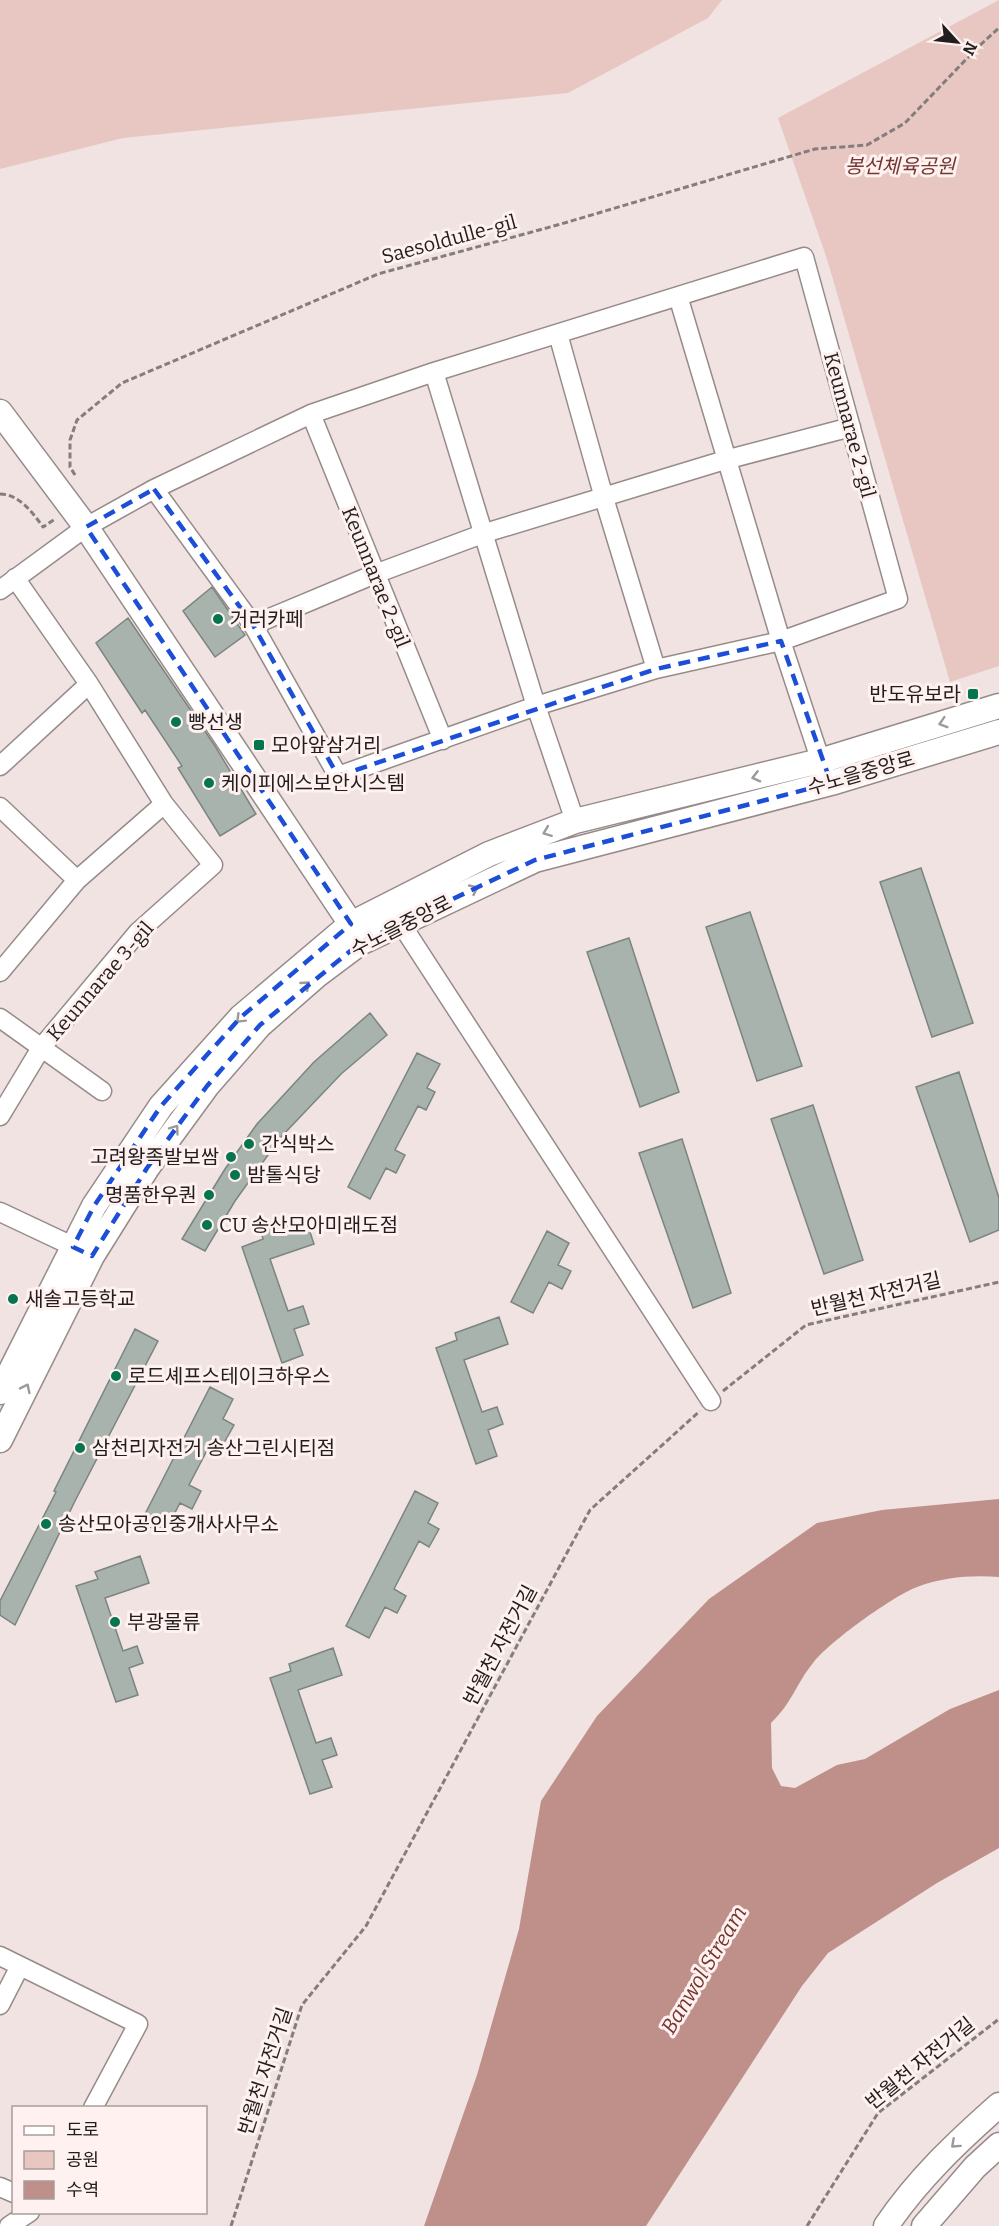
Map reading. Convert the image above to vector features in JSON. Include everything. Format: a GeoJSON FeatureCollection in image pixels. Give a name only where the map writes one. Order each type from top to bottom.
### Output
{"type":"FeatureCollection","features":[{"type":"Feature","properties":{"kind":"main road"},"geometry":{"type":"LineString","coordinates":[[0,412],[80,517],[356,934]]}},
{"type":"Feature","properties":{"kind":"main road","name":"수노을중앙로"},"geometry":{"type":"LineString","coordinates":[[396,915],[489,854],[575,821],[820,762],[999,706]]}},
{"type":"Feature","properties":{"kind":"main road","name":"수노을중앙로"},"geometry":{"type":"LineString","coordinates":[[0,1440],[82,1251],[94,1206],[161,1106],[241,1017],[356,934],[396,915],[536,860],[831,783],[999,732]]}},
{"type":"Feature","properties":{"kind":"main road","name":"수노을중앙로"},"geometry":{"type":"LineString","coordinates":[[0,1392],[82,1251]]}},
{"type":"Feature","properties":{"kind":"main road"},"geometry":{"type":"LineString","coordinates":[[886,2226],[910,2191],[949,2149],[999,2105]]}},
{"type":"Feature","properties":{"kind":"main road"},"geometry":{"type":"LineString","coordinates":[[924,2226],[968,2174],[999,2145]]}},
{"type":"Feature","properties":{"kind":"street","name":"Keunnarae 2-gil"},"geometry":{"type":"LineString","coordinates":[[0,590],[80,517],[154,489],[311,414],[434,372],[804,257],[898,599],[781,641],[656,669],[536,706],[338,776],[254,625],[154,489]]}},
{"type":"Feature","properties":{"kind":"street"},"geometry":{"type":"LineString","coordinates":[[678,296],[725,460],[781,641],[820,762],[831,783]]}},
{"type":"Feature","properties":{"kind":"street"},"geometry":{"type":"LineString","coordinates":[[558,334],[604,498],[656,669]]}},
{"type":"Feature","properties":{"kind":"street"},"geometry":{"type":"LineString","coordinates":[[434,372],[536,706],[575,821]]}},
{"type":"Feature","properties":{"kind":"street","name":"Keunnarae 2-gil"},"geometry":{"type":"LineString","coordinates":[[311,414],[442,740]]}},
{"type":"Feature","properties":{"kind":"street"},"geometry":{"type":"LineString","coordinates":[[254,625],[375,574],[485,533],[725,460],[851,427]]}},
{"type":"Feature","properties":{"kind":"street","name":"Keunnarae 3-gil"},"geometry":{"type":"LineString","coordinates":[[0,1116],[41,1048],[138,933],[213,865],[164,804],[89,684],[15,578]]}},
{"type":"Feature","properties":{"kind":"street"},"geometry":{"type":"LineString","coordinates":[[0,766],[89,684]]}},
{"type":"Feature","properties":{"kind":"street"},"geometry":{"type":"LineString","coordinates":[[0,972],[77,880],[164,804]]}},
{"type":"Feature","properties":{"kind":"street"},"geometry":{"type":"LineString","coordinates":[[0,807],[77,880]]}},
{"type":"Feature","properties":{"kind":"street"},"geometry":{"type":"LineString","coordinates":[[396,915],[711,1401]]}},
{"type":"Feature","properties":{"kind":"street"},"geometry":{"type":"LineString","coordinates":[[0,1018],[102,1091]]}},
{"type":"Feature","properties":{"kind":"street"},"geometry":{"type":"LineString","coordinates":[[0,1212],[82,1251]]}},
{"type":"Feature","properties":{"kind":"street"},"geometry":{"type":"LineString","coordinates":[[0,1956],[138,2024],[94,2106]]}},
{"type":"Feature","properties":{"kind":"street"},"geometry":{"type":"LineString","coordinates":[[0,2005],[20,1966]]}},
{"type":"Feature","properties":{"kind":"street"},"geometry":{"type":"LineString","coordinates":[[9,2226],[27,2214]]}},
{"type":"Feature","properties":{"kind":"path","name":"Saesoldulle-gil"},"geometry":{"type":"LineString","coordinates":[[76,477],[70,467],[70,440],[77,420],[122,383],[378,274],[561,224],[815,149],[867,145],[905,123],[999,28]]}},
{"type":"Feature","properties":{"kind":"path"},"geometry":{"type":"LineString","coordinates":[[0,495],[6,494],[29,507],[43,527],[80,517]]}},
{"type":"Feature","properties":{"kind":"path","name":"반월천 자전거길"},"geometry":{"type":"LineString","coordinates":[[231,2226],[302,2005],[366,1926],[590,1510],[711,1401],[806,1325],[999,1282]]}},
{"type":"Feature","properties":{"kind":"path","name":"반월천 자전거길"},"geometry":{"type":"LineString","coordinates":[[807,2226],[878,2113],[999,2019]]}},
{"type":"Feature","properties":{"kind":"highlighted area"},"geometry":{"type":"Polygon","coordinates":[[[154,489],[253,625],[338,776],[656,669],[781,641],[831,783],[535,860],[360,943],[260,1025],[207,1086],[147,1168],[92,1256],[73,1247],[94,1206],[161,1106],[241,1017],[351,924],[86,527],[154,489]]]}},
{"type":"Feature","properties":{"kind":"green space"},"geometry":{"type":"Polygon","coordinates":[[[0,0],[722,0],[708,18],[568,93],[123,138],[0,169],[0,0]]]}},
{"type":"Feature","properties":{"kind":"green space","name":"봉선체육공원"},"geometry":{"type":"Polygon","coordinates":[[[999,0],[999,666],[950,682],[827,259],[778,118],[999,0]]]}},
{"type":"Feature","properties":{"kind":"water","name":"Banwol Stream"},"geometry":{"type":"Polygon","coordinates":[[[999,1499],[999,1577],[978,1576],[937,1581],[906,1592],[878,1609],[821,1654],[771,1723],[772,1768],[781,1786],[795,1788],[837,1765],[865,1759],[950,1709],[999,1690],[999,1848],[937,1883],[828,1953],[802,1986],[646,2226],[424,2226],[477,2075],[519,1929],[541,1801],[597,1716],[709,1599],[817,1523],[882,1510],[999,1499]]]}},
{"type":"Feature","properties":{"kind":"building"},"geometry":{"type":"Polygon","coordinates":[[[212,587],[245,635],[215,657],[183,611],[212,587]]]}},
{"type":"Feature","properties":{"kind":"building"},"geometry":{"type":"Polygon","coordinates":[[[128,618],[215,746],[256,814],[220,836],[178,768],[182,766],[145,710],[142,713],[96,643],[128,618]]]}},
{"type":"Feature","properties":{"kind":"building"},"geometry":{"type":"Polygon","coordinates":[[[921,868],[973,1023],[932,1037],[880,882],[921,868]]]}},
{"type":"Feature","properties":{"kind":"building"},"geometry":{"type":"Polygon","coordinates":[[[750,912],[802,1066],[757,1081],[706,927],[750,912]]]}},
{"type":"Feature","properties":{"kind":"building"},"geometry":{"type":"Polygon","coordinates":[[[629,938],[679,1092],[640,1107],[587,952],[629,938]]]}},
{"type":"Feature","properties":{"kind":"building"},"geometry":{"type":"Polygon","coordinates":[[[370,1013],[387,1035],[341,1074],[281,1137],[235,1201],[205,1251],[182,1239],[225,1169],[257,1124],[314,1062],[370,1013]]]}},
{"type":"Feature","properties":{"kind":"building"},"geometry":{"type":"Polygon","coordinates":[[[417,1053],[440,1064],[427,1088],[435,1092],[426,1110],[418,1106],[395,1150],[405,1155],[396,1173],[386,1168],[370,1199],[348,1187],[417,1053]]]}},
{"type":"Feature","properties":{"kind":"building"},"geometry":{"type":"Polygon","coordinates":[[[959,1072],[999,1198],[999,1230],[970,1242],[916,1087],[959,1072]]]}},
{"type":"Feature","properties":{"kind":"building"},"geometry":{"type":"Polygon","coordinates":[[[813,1105],[863,1260],[824,1274],[771,1119],[813,1105]]]}},
{"type":"Feature","properties":{"kind":"building"},"geometry":{"type":"Polygon","coordinates":[[[682,1139],[731,1293],[693,1308],[639,1153],[682,1139]]]}},
{"type":"Feature","properties":{"kind":"building"},"geometry":{"type":"Polygon","coordinates":[[[305,1217],[314,1244],[270,1259],[288,1311],[303,1306],[309,1324],[294,1329],[303,1355],[282,1363],[242,1247],[263,1239],[261,1232],[305,1217]]]}},
{"type":"Feature","properties":{"kind":"building"},"geometry":{"type":"Polygon","coordinates":[[[547,1231],[569,1243],[558,1265],[571,1271],[562,1289],[549,1282],[533,1313],[511,1302],[547,1231]]]}},
{"type":"Feature","properties":{"kind":"building"},"geometry":{"type":"Polygon","coordinates":[[[499,1317],[508,1344],[464,1360],[482,1412],[497,1407],[503,1424],[488,1430],[497,1456],[476,1464],[436,1348],[457,1340],[455,1333],[499,1317]]]}},
{"type":"Feature","properties":{"kind":"building"},"geometry":{"type":"Polygon","coordinates":[[[135,1329],[158,1341],[75,1501],[15,1625],[0,1615],[0,1601],[135,1329]]]}},
{"type":"Feature","properties":{"kind":"building"},"geometry":{"type":"Polygon","coordinates":[[[210,1387],[233,1399],[223,1419],[234,1425],[224,1443],[214,1437],[189,1485],[201,1491],[192,1509],[180,1503],[164,1534],[141,1522],[210,1387]]]}},
{"type":"Feature","properties":{"kind":"building"},"geometry":{"type":"Polygon","coordinates":[[[415,1491],[438,1503],[428,1523],[439,1529],[429,1547],[419,1541],[394,1589],[406,1596],[397,1613],[385,1607],[369,1638],[346,1626],[415,1491]]]}},
{"type":"Feature","properties":{"kind":"building"},"geometry":{"type":"Polygon","coordinates":[[[140,1556],[149,1583],[105,1598],[123,1651],[137,1646],[143,1663],[129,1668],[138,1695],[116,1702],[76,1586],[98,1579],[95,1572],[140,1556]]]}},
{"type":"Feature","properties":{"kind":"building"},"geometry":{"type":"Polygon","coordinates":[[[333,1648],[342,1675],[298,1690],[316,1743],[331,1738],[337,1755],[322,1760],[332,1787],[310,1794],[270,1678],[291,1671],[289,1664],[333,1648]]]}},
{"type":"Feature","properties":{"kind":"place","name":"거러카페"},"geometry":{"type":"Point","coordinates":[218,619]}},
{"type":"Feature","properties":{"kind":"place","name":"반도유보라"},"geometry":{"type":"Point","coordinates":[973,694]}},
{"type":"Feature","properties":{"kind":"place","name":"빵선생"},"geometry":{"type":"Point","coordinates":[176,722]}},
{"type":"Feature","properties":{"kind":"place","name":"모아앞삼거리"},"geometry":{"type":"Point","coordinates":[259,745]}},
{"type":"Feature","properties":{"kind":"place","name":"케이피에스보안시스템"},"geometry":{"type":"Point","coordinates":[209,783]}},
{"type":"Feature","properties":{"kind":"place","name":"간식박스"},"geometry":{"type":"Point","coordinates":[249,1144]}},
{"type":"Feature","properties":{"kind":"place","name":"고려왕족발보쌈"},"geometry":{"type":"Point","coordinates":[231,1157]}},
{"type":"Feature","properties":{"kind":"place","name":"밤톨식당"},"geometry":{"type":"Point","coordinates":[235,1175]}},
{"type":"Feature","properties":{"kind":"place","name":"명품한우퀀"},"geometry":{"type":"Point","coordinates":[209,1195]}},
{"type":"Feature","properties":{"kind":"place","name":"CU 송산모아미래도점"},"geometry":{"type":"Point","coordinates":[207,1225]}},
{"type":"Feature","properties":{"kind":"place","name":"새솔고등학교"},"geometry":{"type":"Point","coordinates":[13,1299]}},
{"type":"Feature","properties":{"kind":"place","name":"로드셰프스테이크하우스"},"geometry":{"type":"Point","coordinates":[116,1376]}},
{"type":"Feature","properties":{"kind":"place","name":"삼천리자전거 송산그린시티점"},"geometry":{"type":"Point","coordinates":[80,1448]}},
{"type":"Feature","properties":{"kind":"place","name":"송산모아공인중개사사무소"},"geometry":{"type":"Point","coordinates":[46,1524]}},
{"type":"Feature","properties":{"kind":"place","name":"부광물류"},"geometry":{"type":"Point","coordinates":[115,1622]}}]}
